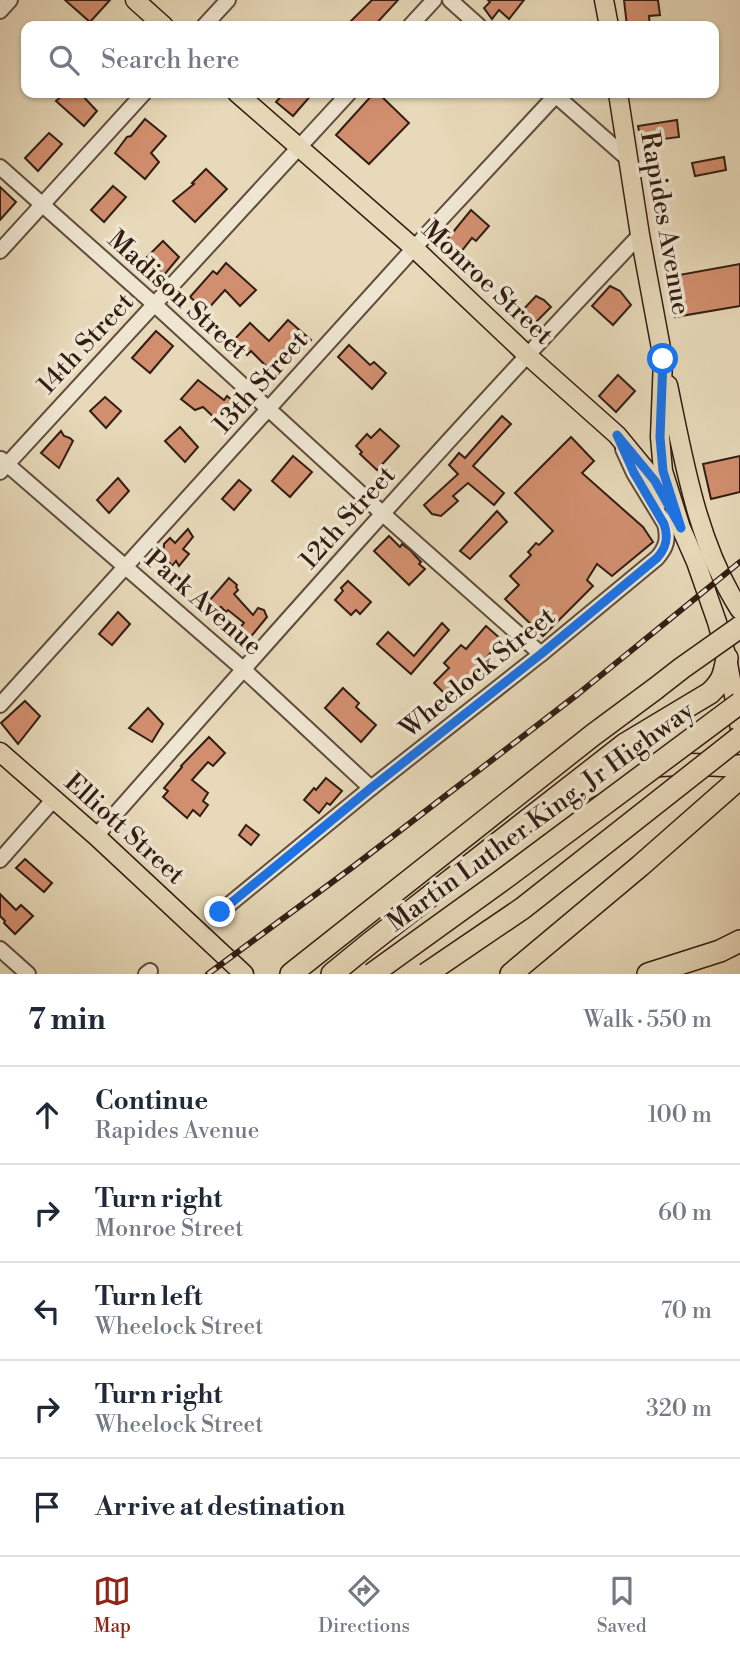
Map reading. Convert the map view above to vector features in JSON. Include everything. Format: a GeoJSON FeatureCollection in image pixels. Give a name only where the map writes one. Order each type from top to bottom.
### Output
{"type":"FeatureCollection","features":[{"type":"Feature","properties":{"kind":"highway"},"geometry":{"type":"LineString","coordinates":[[291,974],[593,735],[682,667],[740,627]]}},
{"type":"Feature","properties":{"kind":"highway"},"geometry":{"type":"LineString","coordinates":[[332,974],[625,744],[710,693],[724,675],[727,658]]}},
{"type":"Feature","properties":{"kind":"highway","name":"Martin Luther King, Jr Highway"},"geometry":{"type":"LineString","coordinates":[[372,974],[502,881],[740,703]]}},
{"type":"Feature","properties":{"kind":"highway","name":"Martin Luther King, Jr Highway"},"geometry":{"type":"LineString","coordinates":[[426,974],[523,908],[740,737]]}},
{"type":"Feature","properties":{"kind":"highway"},"geometry":{"type":"LineString","coordinates":[[538,812],[617,773],[678,765],[740,766]]}},
{"type":"Feature","properties":{"kind":"highway"},"geometry":{"type":"LineString","coordinates":[[512,974],[740,778]]}},
{"type":"Feature","properties":{"kind":"highway"},"geometry":{"type":"LineString","coordinates":[[648,974],[740,942]]}},
{"type":"Feature","properties":{"kind":"main road"},"geometry":{"type":"LineString","coordinates":[[135,0],[158,21]]}},
{"type":"Feature","properties":{"kind":"main road"},"geometry":{"type":"LineString","coordinates":[[604,0],[607,21]]}},
{"type":"Feature","properties":{"kind":"main road","name":"Monroe Street"},"geometry":{"type":"LineString","coordinates":[[243,98],[414,248],[526,355],[617,435],[655,481],[681,528]]}},
{"type":"Feature","properties":{"kind":"main road","name":"Rapides Avenue"},"geometry":{"type":"LineString","coordinates":[[619,98],[663,359],[660,437],[663,471],[681,528],[718,622],[740,729]]}},
{"type":"Feature","properties":{"kind":"main road"},"geometry":{"type":"LineString","coordinates":[[663,359],[687,478],[722,579],[740,610]]}},
{"type":"Feature","properties":{"kind":"main road","name":"Elliott Street"},"geometry":{"type":"LineString","coordinates":[[0,752],[96,835],[244,974]]}},
{"type":"Feature","properties":{"kind":"street"},"geometry":{"type":"LineString","coordinates":[[0,11],[10,0]]}},
{"type":"Feature","properties":{"kind":"street"},"geometry":{"type":"LineString","coordinates":[[209,21],[228,0]]}},
{"type":"Feature","properties":{"kind":"street"},"geometry":{"type":"LineString","coordinates":[[415,21],[434,0]]}},
{"type":"Feature","properties":{"kind":"street"},"geometry":{"type":"LineString","coordinates":[[450,0],[473,21]]}},
{"type":"Feature","properties":{"kind":"street"},"geometry":{"type":"LineString","coordinates":[[0,251],[139,98]]}},
{"type":"Feature","properties":{"kind":"street","name":"14th Street"},"geometry":{"type":"LineString","coordinates":[[2,465],[344,98]]}},
{"type":"Feature","properties":{"kind":"street","name":"13th Street"},"geometry":{"type":"LineString","coordinates":[[0,705],[552,98]]}},
{"type":"Feature","properties":{"kind":"street"},"geometry":{"type":"LineString","coordinates":[[560,98],[628,159]]}},
{"type":"Feature","properties":{"kind":"street","name":"Madison Street"},"geometry":{"type":"LineString","coordinates":[[0,167],[541,654]]}},
{"type":"Feature","properties":{"kind":"street","name":"12th Street"},"geometry":{"type":"LineString","coordinates":[[96,835],[526,355],[640,235]]}},
{"type":"Feature","properties":{"kind":"street","name":"Wheelock Street"},"geometry":{"type":"LineString","coordinates":[[220,912],[541,654],[664,550],[667,533],[664,524],[634,473],[617,435]]}},
{"type":"Feature","properties":{"kind":"street","name":"Park Avenue"},"geometry":{"type":"LineString","coordinates":[[2,465],[125,566],[243,669],[371,788]]}},
{"type":"Feature","properties":{"kind":"street"},"geometry":{"type":"LineString","coordinates":[[0,860],[54,799]]}},
{"type":"Feature","properties":{"kind":"street"},"geometry":{"type":"LineString","coordinates":[[0,949],[28,974]]}},
{"type":"Feature","properties":{"kind":"building"},"geometry":{"type":"Polygon","coordinates":[[[65,0],[110,0],[89,21],[65,0]]]}},
{"type":"Feature","properties":{"kind":"building"},"geometry":{"type":"Polygon","coordinates":[[[372,0],[398,0],[379,21],[351,21],[372,0]]]}},
{"type":"Feature","properties":{"kind":"building"},"geometry":{"type":"Polygon","coordinates":[[[488,0],[524,0],[509,19],[499,10],[492,19],[484,8],[490,2],[488,0]]]}},
{"type":"Feature","properties":{"kind":"building"},"geometry":{"type":"Polygon","coordinates":[[[624,0],[658,0],[660,15],[649,16],[650,21],[626,21],[624,0]]]}},
{"type":"Feature","properties":{"kind":"building"},"geometry":{"type":"Polygon","coordinates":[[[59,98],[85,98],[97,111],[84,126],[56,101],[59,98]]]}},
{"type":"Feature","properties":{"kind":"building"},"geometry":{"type":"Polygon","coordinates":[[[280,98],[309,98],[293,116],[276,102],[280,98]]]}},
{"type":"Feature","properties":{"kind":"building"},"geometry":{"type":"Polygon","coordinates":[[[369,98],[383,98],[409,123],[369,164],[336,135],[369,98]]]}},
{"type":"Feature","properties":{"kind":"building"},"geometry":{"type":"Polygon","coordinates":[[[145,119],[166,136],[151,153],[159,162],[145,179],[115,153],[145,119]]]}},
{"type":"Feature","properties":{"kind":"building"},"geometry":{"type":"Polygon","coordinates":[[[677,120],[679,137],[641,142],[638,126],[677,120]]]}},
{"type":"Feature","properties":{"kind":"building"},"geometry":{"type":"Polygon","coordinates":[[[49,133],[62,144],[38,171],[25,158],[49,133]]]}},
{"type":"Feature","properties":{"kind":"building"},"geometry":{"type":"Polygon","coordinates":[[[724,157],[726,170],[695,176],[692,163],[724,157]]]}},
{"type":"Feature","properties":{"kind":"building"},"geometry":{"type":"Polygon","coordinates":[[[206,169],[227,189],[195,222],[173,201],[194,184],[192,183],[206,169]]]}},
{"type":"Feature","properties":{"kind":"building"},"geometry":{"type":"Polygon","coordinates":[[[113,186],[126,197],[104,222],[91,210],[113,186]]]}},
{"type":"Feature","properties":{"kind":"building"},"geometry":{"type":"Polygon","coordinates":[[[0,187],[16,202],[0,220],[0,187]]]}},
{"type":"Feature","properties":{"kind":"building"},"geometry":{"type":"Polygon","coordinates":[[[471,210],[489,226],[476,241],[472,238],[457,257],[454,254],[450,256],[440,248],[471,210]]]}},
{"type":"Feature","properties":{"kind":"building"},"geometry":{"type":"Polygon","coordinates":[[[163,241],[179,257],[164,275],[146,258],[163,241]]]}},
{"type":"Feature","properties":{"kind":"building"},"geometry":{"type":"Polygon","coordinates":[[[226,263],[256,290],[240,306],[225,290],[206,311],[190,297],[213,271],[217,274],[226,263]]]}},
{"type":"Feature","properties":{"kind":"building"},"geometry":{"type":"Polygon","coordinates":[[[740,264],[740,306],[675,317],[668,277],[740,264]]]}},
{"type":"Feature","properties":{"kind":"building"},"geometry":{"type":"Polygon","coordinates":[[[610,286],[620,291],[631,305],[613,325],[592,306],[610,286]]]}},
{"type":"Feature","properties":{"kind":"building"},"geometry":{"type":"Polygon","coordinates":[[[536,296],[551,307],[533,325],[529,325],[518,317],[536,296]]]}},
{"type":"Feature","properties":{"kind":"building"},"geometry":{"type":"Polygon","coordinates":[[[288,320],[311,340],[275,375],[251,351],[247,355],[233,341],[250,323],[269,341],[288,320]]]}},
{"type":"Feature","properties":{"kind":"building"},"geometry":{"type":"Polygon","coordinates":[[[156,331],[173,346],[150,373],[132,358],[156,331]]]}},
{"type":"Feature","properties":{"kind":"building"},"geometry":{"type":"Polygon","coordinates":[[[349,345],[370,365],[374,362],[386,373],[372,389],[338,357],[349,345]]]}},
{"type":"Feature","properties":{"kind":"building"},"geometry":{"type":"Polygon","coordinates":[[[618,375],[635,391],[616,412],[599,396],[618,375]]]}},
{"type":"Feature","properties":{"kind":"building"},"geometry":{"type":"Polygon","coordinates":[[[198,380],[224,400],[227,396],[243,409],[227,425],[223,426],[203,407],[195,410],[181,399],[198,380]]]}},
{"type":"Feature","properties":{"kind":"building"},"geometry":{"type":"Polygon","coordinates":[[[105,397],[121,411],[106,428],[90,411],[105,397]]]}},
{"type":"Feature","properties":{"kind":"building"},"geometry":{"type":"Polygon","coordinates":[[[502,416],[511,424],[473,466],[504,493],[494,505],[468,483],[453,496],[458,501],[441,516],[432,514],[424,505],[458,474],[449,465],[459,453],[465,458],[502,416]]]}},
{"type":"Feature","properties":{"kind":"building"},"geometry":{"type":"Polygon","coordinates":[[[180,427],[198,447],[185,462],[165,441],[180,427]]]}},
{"type":"Feature","properties":{"kind":"building"},"geometry":{"type":"Polygon","coordinates":[[[380,429],[399,446],[377,470],[360,454],[362,452],[356,446],[367,434],[371,438],[380,429]]]}},
{"type":"Feature","properties":{"kind":"building"},"geometry":{"type":"Polygon","coordinates":[[[61,431],[73,441],[59,468],[41,453],[61,431]]]}},
{"type":"Feature","properties":{"kind":"building"},"geometry":{"type":"Polygon","coordinates":[[[571,437],[594,461],[582,473],[643,527],[653,542],[612,576],[597,564],[587,580],[593,586],[543,636],[505,599],[519,585],[510,576],[531,555],[528,552],[536,543],[539,545],[553,531],[515,493],[571,437]]]}},
{"type":"Feature","properties":{"kind":"building"},"geometry":{"type":"Polygon","coordinates":[[[293,456],[312,472],[290,497],[272,481],[293,456]]]}},
{"type":"Feature","properties":{"kind":"building"},"geometry":{"type":"Polygon","coordinates":[[[740,456],[740,492],[711,499],[703,464],[740,456]]]}},
{"type":"Feature","properties":{"kind":"building"},"geometry":{"type":"Polygon","coordinates":[[[118,478],[129,491],[109,513],[97,500],[118,478]]]}},
{"type":"Feature","properties":{"kind":"building"},"geometry":{"type":"Polygon","coordinates":[[[239,480],[251,490],[234,510],[222,499],[239,480]]]}},
{"type":"Feature","properties":{"kind":"building"},"geometry":{"type":"Polygon","coordinates":[[[497,511],[507,522],[470,559],[460,551],[497,511]]]}},
{"type":"Feature","properties":{"kind":"building"},"geometry":{"type":"Polygon","coordinates":[[[188,529],[193,537],[183,549],[189,554],[179,566],[176,561],[172,566],[163,555],[164,544],[170,538],[175,543],[188,529]]]}},
{"type":"Feature","properties":{"kind":"building"},"geometry":{"type":"Polygon","coordinates":[[[389,536],[400,547],[402,544],[410,550],[425,569],[409,585],[374,551],[389,536]]]}},
{"type":"Feature","properties":{"kind":"building"},"geometry":{"type":"Polygon","coordinates":[[[229,578],[237,585],[238,590],[234,594],[253,615],[258,608],[264,610],[267,617],[249,639],[239,629],[244,623],[228,610],[226,612],[209,601],[229,578]]]}},
{"type":"Feature","properties":{"kind":"building"},"geometry":{"type":"Polygon","coordinates":[[[348,581],[371,602],[360,614],[356,610],[351,615],[335,600],[348,581]]]}},
{"type":"Feature","properties":{"kind":"building"},"geometry":{"type":"Polygon","coordinates":[[[118,612],[130,624],[112,645],[99,634],[118,612]]]}},
{"type":"Feature","properties":{"kind":"building"},"geometry":{"type":"Polygon","coordinates":[[[442,623],[449,630],[411,674],[377,644],[388,632],[414,656],[442,623]]]}},
{"type":"Feature","properties":{"kind":"building"},"geometry":{"type":"Polygon","coordinates":[[[486,626],[502,640],[478,667],[481,669],[450,699],[434,683],[449,668],[444,663],[461,645],[466,649],[486,626]]]}},
{"type":"Feature","properties":{"kind":"building"},"geometry":{"type":"Polygon","coordinates":[[[343,688],[359,703],[356,707],[376,725],[361,742],[325,708],[343,688]]]}},
{"type":"Feature","properties":{"kind":"building"},"geometry":{"type":"Polygon","coordinates":[[[25,701],[40,716],[18,744],[1,723],[25,701]]]}},
{"type":"Feature","properties":{"kind":"building"},"geometry":{"type":"Polygon","coordinates":[[[148,708],[163,724],[152,742],[129,728],[148,708]]]}},
{"type":"Feature","properties":{"kind":"building"},"geometry":{"type":"Polygon","coordinates":[[[209,737],[225,753],[213,766],[208,762],[192,780],[208,793],[203,801],[208,805],[200,816],[193,810],[187,818],[163,797],[168,791],[164,788],[209,737]]]}},
{"type":"Feature","properties":{"kind":"building"},"geometry":{"type":"Polygon","coordinates":[[[326,778],[342,791],[319,813],[304,800],[326,778]]]}},
{"type":"Feature","properties":{"kind":"building"},"geometry":{"type":"Polygon","coordinates":[[[246,825],[259,835],[251,845],[239,835],[246,825]]]}},
{"type":"Feature","properties":{"kind":"building"},"geometry":{"type":"Polygon","coordinates":[[[25,859],[52,883],[44,892],[16,868],[25,859]]]}},
{"type":"Feature","properties":{"kind":"building"},"geometry":{"type":"Polygon","coordinates":[[[0,894],[16,910],[21,905],[33,916],[15,934],[0,916],[0,894]]]}},
{"type":"Feature","properties":{"kind":"railway"},"geometry":{"type":"LineString","coordinates":[[208,974],[578,694],[740,562]]}},
{"type":"Feature","properties":{"kind":"route"},"geometry":{"type":"LineString","coordinates":[[220,912],[541,654],[664,550],[667,533],[664,524],[634,473],[617,435],[655,481],[681,528],[663,471],[660,411],[663,359]]}}]}
